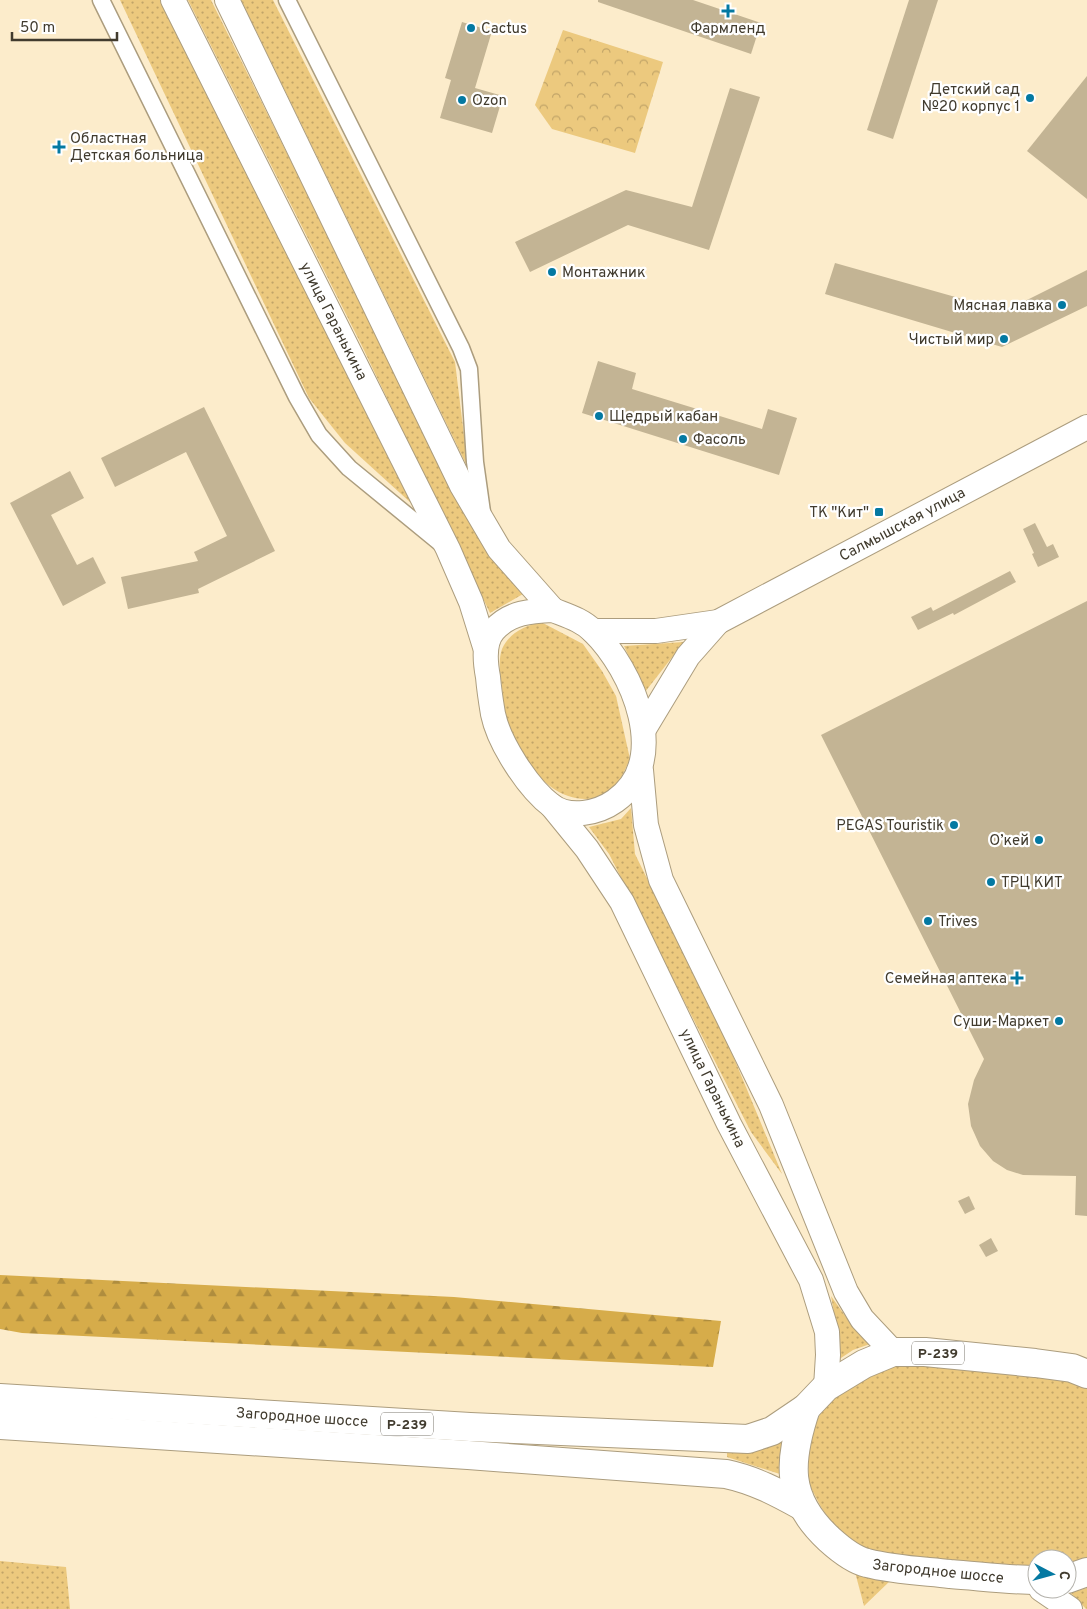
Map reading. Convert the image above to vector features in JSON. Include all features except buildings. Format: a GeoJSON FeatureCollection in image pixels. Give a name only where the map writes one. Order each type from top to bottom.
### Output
{"type":"FeatureCollection","features":[{"type":"Feature","properties":{"kind":"highway","name":"Загородное шоссе"},"geometry":{"type":"LineString","coordinates":[[0,1398],[460,1427],[748,1439],[772,1431],[806,1408],[826,1387],[864,1364],[893,1352],[925,1352],[1035,1363],[1072,1368],[1087,1374]]}},
{"type":"Feature","properties":{"kind":"highway","name":"Загородное шоссе"},"geometry":{"type":"LineString","coordinates":[[806,1408],[794,1442],[793,1475],[802,1506],[814,1525],[840,1549],[865,1563],[1027,1583]]}},
{"type":"Feature","properties":{"kind":"highway","name":"Загородное шоссе"},"geometry":{"type":"LineString","coordinates":[[0,1425],[458,1454],[726,1474],[748,1478],[802,1506]]}},
{"type":"Feature","properties":{"kind":"main road","name":"улица Гаранькина"},"geometry":{"type":"LineString","coordinates":[[173,0],[448,549],[471,602],[485,647],[493,716],[509,752],[530,785],[552,806],[587,849],[622,902],[729,1124],[811,1280],[827,1332],[826,1387]]}},
{"type":"Feature","properties":{"kind":"main road"},"geometry":{"type":"LineString","coordinates":[[227,0],[462,486],[484,527],[516,571],[553,610]]}},
{"type":"Feature","properties":{"kind":"main road","name":"Салмышская улица"},"geometry":{"type":"LineString","coordinates":[[593,631],[656,631],[718,622],[1087,427]]}},
{"type":"Feature","properties":{"kind":"main road"},"geometry":{"type":"LineString","coordinates":[[485,647],[494,630],[510,617],[526,612],[553,610],[577,619],[593,631],[615,657],[632,692],[644,729],[645,752],[641,770],[646,825],[661,880],[771,1106],[846,1292],[862,1319],[893,1352]]}},
{"type":"Feature","properties":{"kind":"main road","name":"Салмышская улица"},"geometry":{"type":"LineString","coordinates":[[644,729],[688,656],[718,622]]}},
{"type":"Feature","properties":{"kind":"main road"},"geometry":{"type":"LineString","coordinates":[[552,806],[577,814],[603,809],[624,794],[641,770]]}},
{"type":"Feature","properties":{"kind":"main road"},"geometry":{"type":"LineString","coordinates":[[1056,1599],[1070,1609]]}},
{"type":"Feature","properties":{"kind":"street"},"geometry":{"type":"LineString","coordinates":[[101,0],[297,397],[319,435],[349,468],[448,549]]}},
{"type":"Feature","properties":{"kind":"street"},"geometry":{"type":"LineString","coordinates":[[287,0],[447,317],[469,369],[475,462],[484,527]]}},
{"type":"Feature","properties":{"kind":"green space"},"geometry":{"type":"Polygon","coordinates":[[[120,0],[160,0],[411,503],[345,443],[309,398],[120,0]]]}},
{"type":"Feature","properties":{"kind":"green space"},"geometry":{"type":"Polygon","coordinates":[[[188,0],[211,0],[379,339],[490,554],[523,594],[490,613],[361,344],[188,0]]]}},
{"type":"Feature","properties":{"kind":"green space"},"geometry":{"type":"Polygon","coordinates":[[[241,0],[273,0],[455,362],[468,468],[241,0]]]}},
{"type":"Feature","properties":{"kind":"green space"},"geometry":{"type":"Polygon","coordinates":[[[563,30],[663,62],[635,153],[552,129],[535,105],[563,30]]]}},
{"type":"Feature","properties":{"kind":"green space"},"geometry":{"type":"Polygon","coordinates":[[[541,622],[583,644],[602,671],[616,696],[630,759],[616,785],[610,791],[598,797],[586,799],[571,797],[558,792],[546,783],[536,773],[519,748],[506,717],[500,668],[502,649],[509,638],[518,631],[541,622]]]}},
{"type":"Feature","properties":{"kind":"green space"},"geometry":{"type":"Polygon","coordinates":[[[684,642],[645,692],[624,646],[684,642]]]}},
{"type":"Feature","properties":{"kind":"green space"},"geometry":{"type":"Polygon","coordinates":[[[631,808],[635,854],[726,1039],[782,1174],[751,1132],[609,854],[589,827],[621,819],[631,808]]]}},
{"type":"Feature","properties":{"kind":"green space"},"geometry":{"type":"Polygon","coordinates":[[[0,1275],[454,1297],[721,1321],[713,1367],[22,1333],[0,1329],[0,1275]]]}},
{"type":"Feature","properties":{"kind":"green space"},"geometry":{"type":"Polygon","coordinates":[[[831,1296],[851,1324],[873,1343],[853,1350],[838,1360],[837,1329],[831,1296]]]}},
{"type":"Feature","properties":{"kind":"green space"},"geometry":{"type":"Polygon","coordinates":[[[891,1363],[1052,1376],[1087,1382],[1087,1562],[1077,1565],[1077,1549],[1027,1549],[1027,1568],[877,1555],[841,1536],[821,1507],[809,1484],[808,1457],[814,1426],[827,1401],[891,1363]]]}},
{"type":"Feature","properties":{"kind":"green space"},"geometry":{"type":"Polygon","coordinates":[[[789,1436],[786,1476],[727,1457],[727,1453],[789,1436]]]}},
{"type":"Feature","properties":{"kind":"green space"},"geometry":{"type":"Polygon","coordinates":[[[0,1561],[66,1567],[70,1609],[0,1609],[0,1561]]]}},
{"type":"Feature","properties":{"kind":"green space"},"geometry":{"type":"Polygon","coordinates":[[[855,1572],[891,1580],[864,1606],[855,1572]]]}},
{"type":"Feature","properties":{"kind":"green space"},"geometry":{"type":"Polygon","coordinates":[[[1087,1588],[1087,1609],[1077,1599],[1077,1591],[1087,1588]]]}},
{"type":"Feature","properties":{"kind":"place","name":"Фармленд"},"geometry":{"type":"Point","coordinates":[728,11]}},
{"type":"Feature","properties":{"kind":"place","name":"Cactus"},"geometry":{"type":"Point","coordinates":[471,28]}},
{"type":"Feature","properties":{"kind":"place","name":"Детский сад №20 корпус 1"},"geometry":{"type":"Point","coordinates":[1030,98]}},
{"type":"Feature","properties":{"kind":"place","name":"Ozon"},"geometry":{"type":"Point","coordinates":[462,100]}},
{"type":"Feature","properties":{"kind":"place","name":"Областная Детская больница"},"geometry":{"type":"Point","coordinates":[59,147]}},
{"type":"Feature","properties":{"kind":"place","name":"Монтажник"},"geometry":{"type":"Point","coordinates":[552,272]}},
{"type":"Feature","properties":{"kind":"place","name":"Мясная лавка"},"geometry":{"type":"Point","coordinates":[1062,305]}},
{"type":"Feature","properties":{"kind":"place","name":"Чистый мир"},"geometry":{"type":"Point","coordinates":[1004,339]}},
{"type":"Feature","properties":{"kind":"place","name":"Щедрый кабан"},"geometry":{"type":"Point","coordinates":[599,416]}},
{"type":"Feature","properties":{"kind":"place","name":"Фасоль"},"geometry":{"type":"Point","coordinates":[683,439]}},
{"type":"Feature","properties":{"kind":"place","name":"ТК \"Кит\""},"geometry":{"type":"Point","coordinates":[879,512]}},
{"type":"Feature","properties":{"kind":"place","name":"PEGAS Touristik"},"geometry":{"type":"Point","coordinates":[954,825]}},
{"type":"Feature","properties":{"kind":"place","name":"О’кей"},"geometry":{"type":"Point","coordinates":[1039,840]}},
{"type":"Feature","properties":{"kind":"place","name":"ТРЦ КИТ"},"geometry":{"type":"Point","coordinates":[991,882]}},
{"type":"Feature","properties":{"kind":"place","name":"Trives"},"geometry":{"type":"Point","coordinates":[928,921]}},
{"type":"Feature","properties":{"kind":"place","name":"Семейная аптека"},"geometry":{"type":"Point","coordinates":[1017,978]}},
{"type":"Feature","properties":{"kind":"place","name":"Суши-Маркет"},"geometry":{"type":"Point","coordinates":[1059,1021]}}]}
